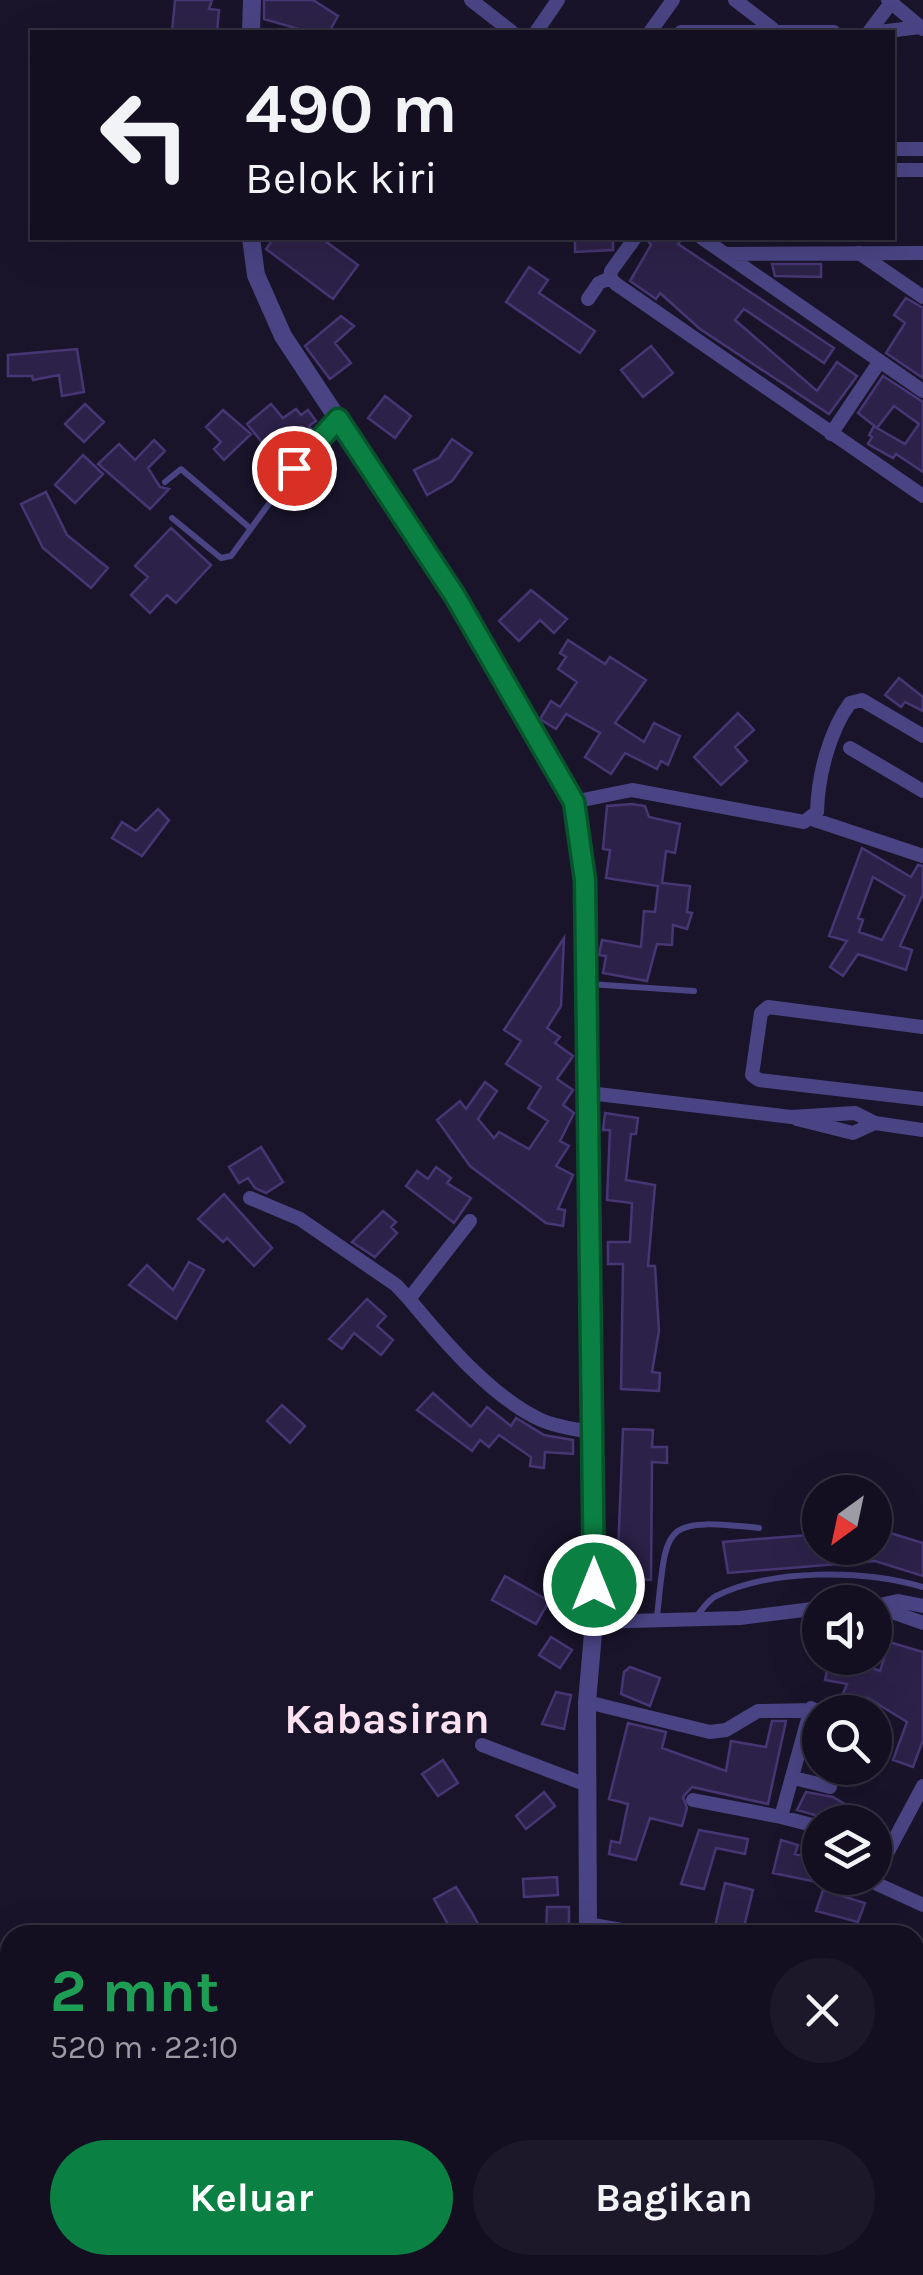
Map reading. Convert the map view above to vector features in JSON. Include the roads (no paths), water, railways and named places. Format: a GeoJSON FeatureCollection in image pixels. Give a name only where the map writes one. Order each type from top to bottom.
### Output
{"type":"FeatureCollection","features":[{"type":"Feature","properties":{"kind":"street"},"geometry":{"type":"LineString","coordinates":[[251,30],[252,0]]}},
{"type":"Feature","properties":{"kind":"street"},"geometry":{"type":"LineString","coordinates":[[471,0],[509,30]]}},
{"type":"Feature","properties":{"kind":"street"},"geometry":{"type":"LineString","coordinates":[[537,30],[558,0]]}},
{"type":"Feature","properties":{"kind":"street"},"geometry":{"type":"LineString","coordinates":[[651,30],[673,0]]}},
{"type":"Feature","properties":{"kind":"street"},"geometry":{"type":"LineString","coordinates":[[735,0],[773,30]]}},
{"type":"Feature","properties":{"kind":"street"},"geometry":{"type":"LineString","coordinates":[[870,30],[891,1],[921,28]]}},
{"type":"Feature","properties":{"kind":"street"},"geometry":{"type":"LineString","coordinates":[[895,30],[921,28]]}},
{"type":"Feature","properties":{"kind":"street"},"geometry":{"type":"LineString","coordinates":[[895,149],[923,148]]}},
{"type":"Feature","properties":{"kind":"street"},"geometry":{"type":"LineString","coordinates":[[895,170],[923,170]]}},
{"type":"Feature","properties":{"kind":"street"},"geometry":{"type":"LineString","coordinates":[[251,240],[256,275],[283,336],[455,596],[574,802],[585,880],[594,1433],[594,1622],[587,1702],[588,1925]]}},
{"type":"Feature","properties":{"kind":"street"},"geometry":{"type":"LineString","coordinates":[[588,299],[599,283],[610,278],[634,240]]}},
{"type":"Feature","properties":{"kind":"street"},"geometry":{"type":"LineString","coordinates":[[705,240],[923,391]]}},
{"type":"Feature","properties":{"kind":"street"},"geometry":{"type":"LineString","coordinates":[[859,252],[923,297]]}},
{"type":"Feature","properties":{"kind":"street"},"geometry":{"type":"LineString","coordinates":[[724,254],[923,253]]}},
{"type":"Feature","properties":{"kind":"street"},"geometry":{"type":"LineString","coordinates":[[610,278],[923,496]]}},
{"type":"Feature","properties":{"kind":"street"},"geometry":{"type":"LineString","coordinates":[[831,434],[880,361]]}},
{"type":"Feature","properties":{"kind":"street"},"geometry":{"type":"LineString","coordinates":[[574,802],[632,790],[804,822],[817,812],[818,790],[832,740],[850,703],[862,700],[923,736]]}},
{"type":"Feature","properties":{"kind":"street"},"geometry":{"type":"LineString","coordinates":[[850,748],[923,791]]}},
{"type":"Feature","properties":{"kind":"street"},"geometry":{"type":"LineString","coordinates":[[812,819],[923,856]]}},
{"type":"Feature","properties":{"kind":"street"},"geometry":{"type":"LineString","coordinates":[[923,1027],[768,1007],[761,1013],[752,1076],[759,1080],[923,1099]]}},
{"type":"Feature","properties":{"kind":"street"},"geometry":{"type":"LineString","coordinates":[[589,1093],[792,1117],[839,1111],[855,1113],[875,1123],[923,1130]]}},
{"type":"Feature","properties":{"kind":"street"},"geometry":{"type":"LineString","coordinates":[[250,1198],[300,1219],[381,1274],[409,1299],[446,1344],[523,1409],[542,1421],[594,1433]]}},
{"type":"Feature","properties":{"kind":"street"},"geometry":{"type":"LineString","coordinates":[[409,1299],[470,1220]]}},
{"type":"Feature","properties":{"kind":"street"},"geometry":{"type":"LineString","coordinates":[[892,1602],[923,1606]]}},
{"type":"Feature","properties":{"kind":"street"},"geometry":{"type":"LineString","coordinates":[[594,1622],[802,1611]]}},
{"type":"Feature","properties":{"kind":"street"},"geometry":{"type":"LineString","coordinates":[[892,1612],[923,1624]]}},
{"type":"Feature","properties":{"kind":"street"},"geometry":{"type":"LineString","coordinates":[[587,1702],[710,1732],[726,1730],[758,1712],[802,1709]]}},
{"type":"Feature","properties":{"kind":"street"},"geometry":{"type":"LineString","coordinates":[[482,1744],[588,1785]]}},
{"type":"Feature","properties":{"kind":"street"},"geometry":{"type":"LineString","coordinates":[[780,1817],[802,1745]]}},
{"type":"Feature","properties":{"kind":"street"},"geometry":{"type":"LineString","coordinates":[[794,1778],[830,1787]]}},
{"type":"Feature","properties":{"kind":"street"},"geometry":{"type":"LineString","coordinates":[[923,1786],[876,1874],[877,1884],[923,1906]]}},
{"type":"Feature","properties":{"kind":"street"},"geometry":{"type":"LineString","coordinates":[[693,1800],[802,1823]]}},
{"type":"Feature","properties":{"kind":"lane"},"geometry":{"type":"LineString","coordinates":[[172,518],[221,558],[231,556],[316,438],[338,419]]}},
{"type":"Feature","properties":{"kind":"lane"},"geometry":{"type":"LineString","coordinates":[[165,482],[181,469],[250,528]]}},
{"type":"Feature","properties":{"kind":"lane"},"geometry":{"type":"LineString","coordinates":[[588,984],[694,992]]}},
{"type":"Feature","properties":{"kind":"lane"},"geometry":{"type":"LineString","coordinates":[[658,1618],[665,1547],[677,1530],[696,1522],[759,1528]]}},
{"type":"Feature","properties":{"kind":"lane"},"geometry":{"type":"LineString","coordinates":[[694,1619],[712,1597],[786,1579],[863,1578],[923,1587]]}},
{"type":"Feature","properties":{"kind":"district","name":"Kabasiran"},"geometry":{"type":"Point","coordinates":[387,1718]}}]}
